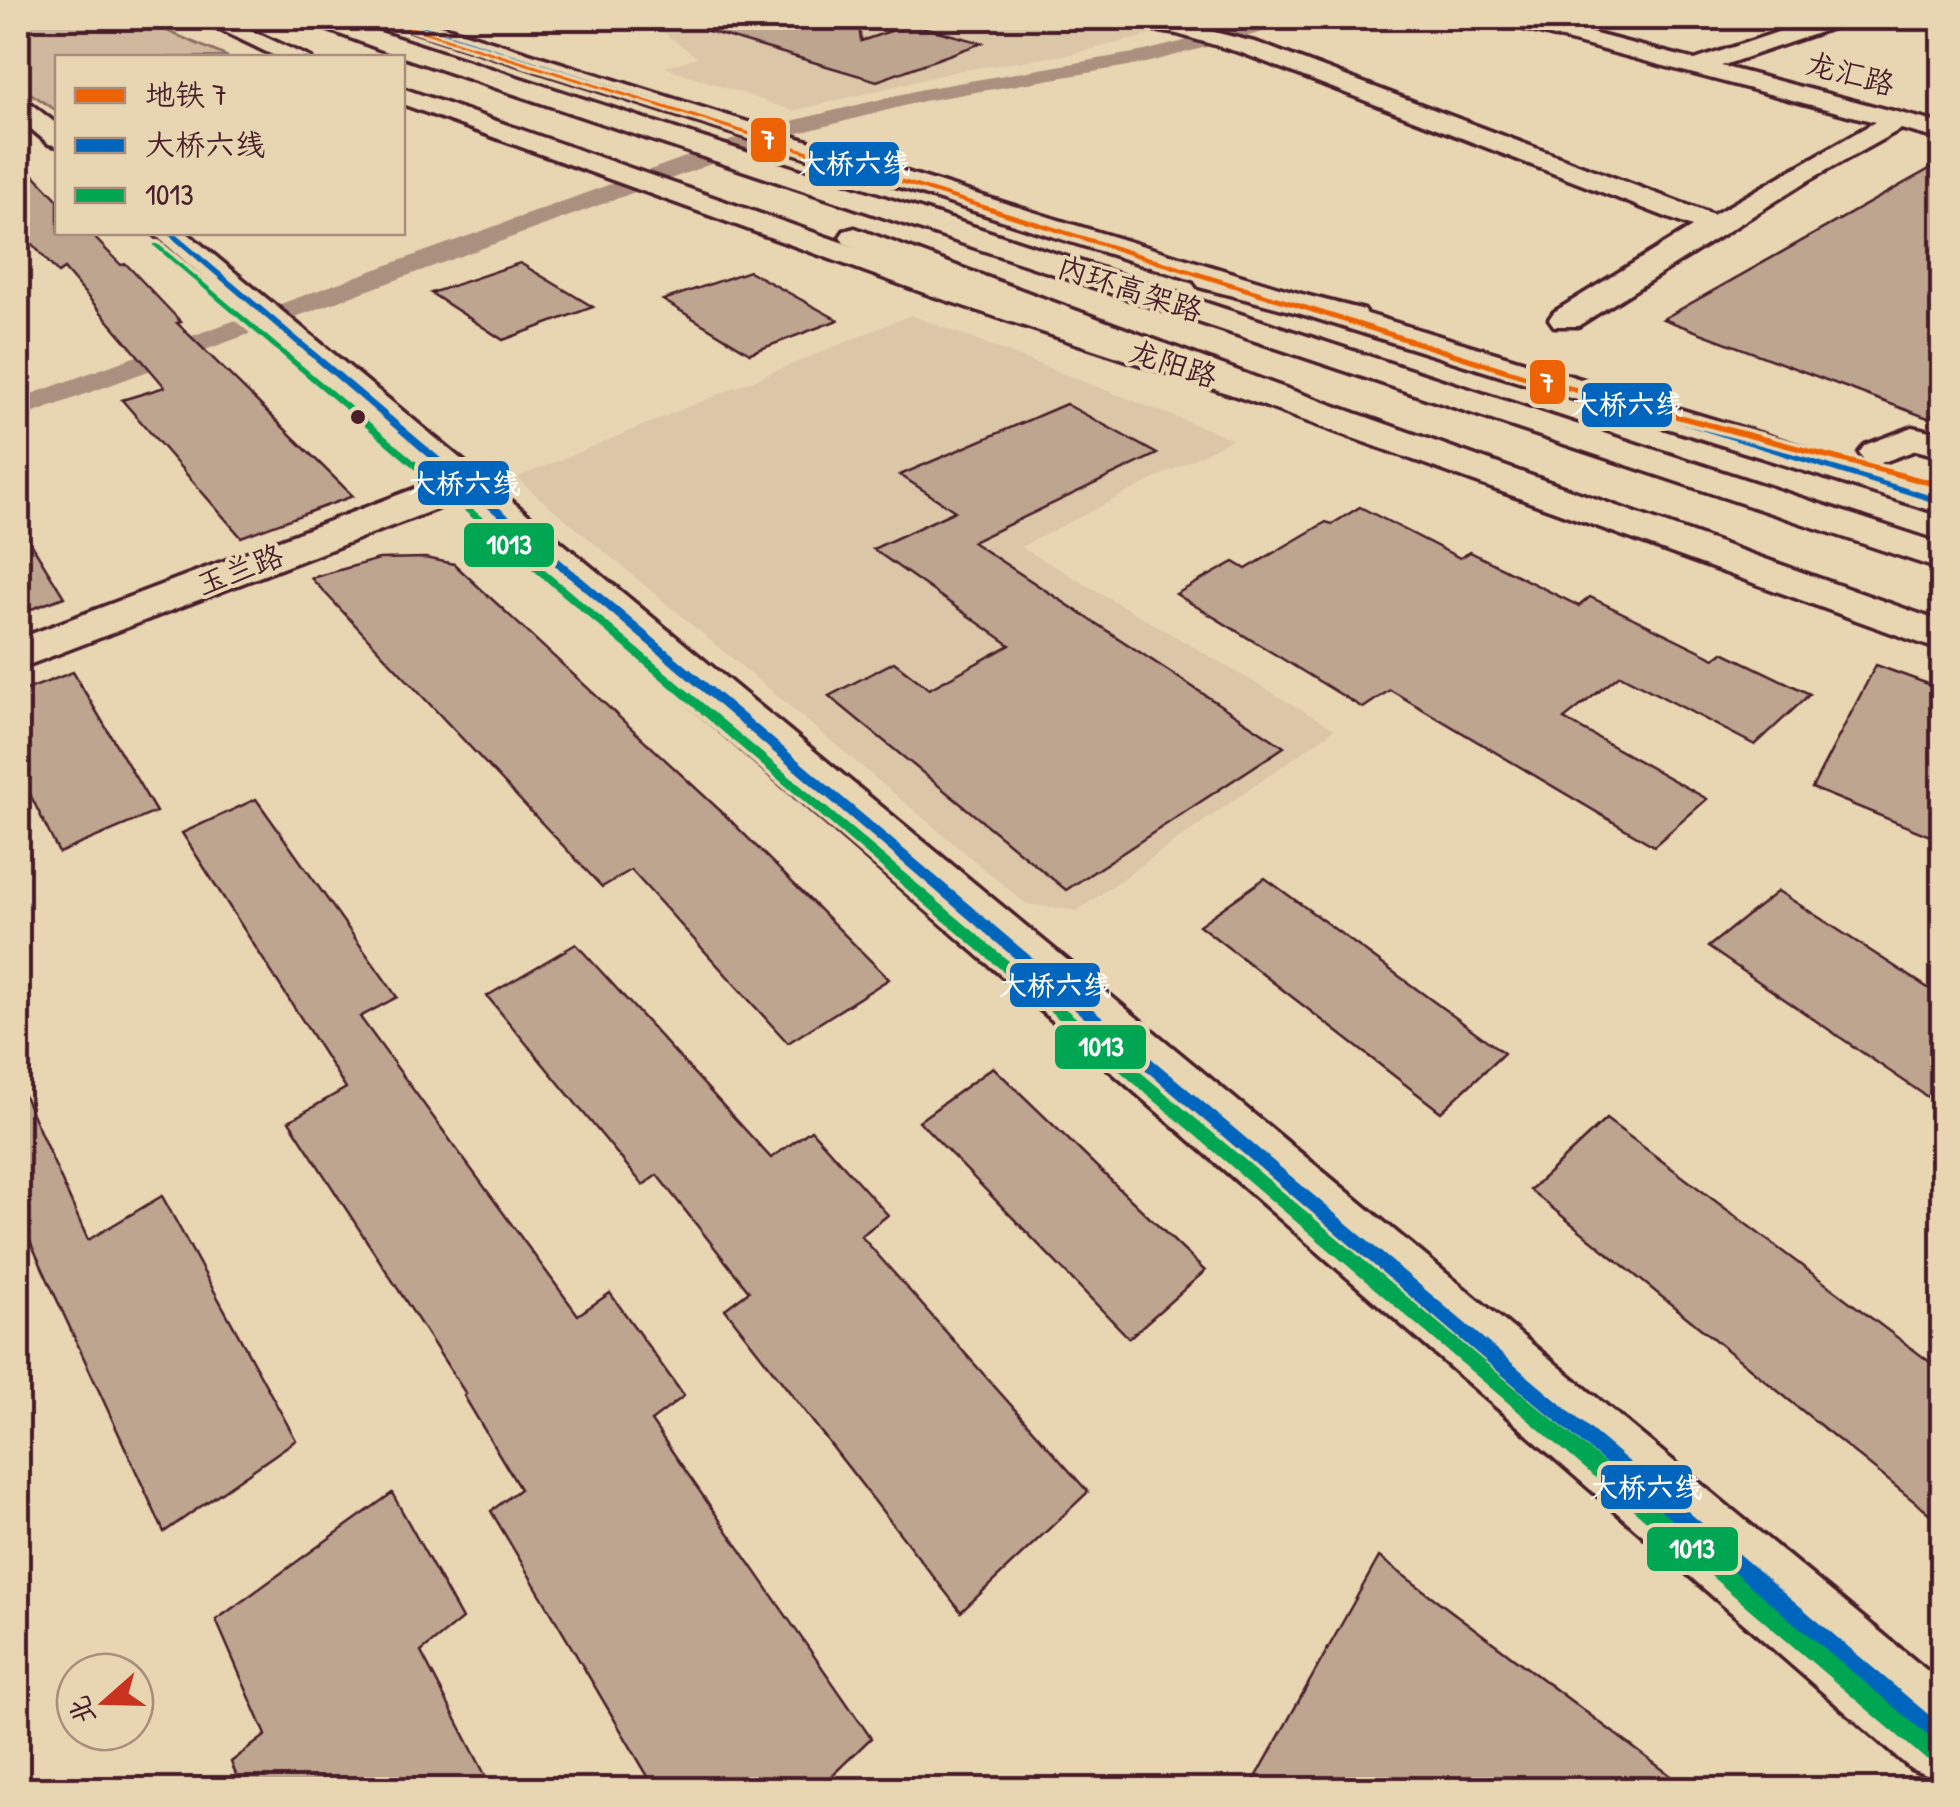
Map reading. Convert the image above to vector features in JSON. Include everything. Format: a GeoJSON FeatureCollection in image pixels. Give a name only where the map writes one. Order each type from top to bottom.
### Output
{"type":"FeatureCollection","features":[{"type":"Feature","properties":{"kind":"main road"},"geometry":{"type":"LineString","coordinates":[[208,18],[293,55]]}},
{"type":"Feature","properties":{"kind":"main road","name":"内环高架路"},"geometry":{"type":"LineString","coordinates":[[318,18],[507,84],[695,141],[741,171],[1384,387],[1942,589]]}},
{"type":"Feature","properties":{"kind":"main road","name":"龙阳路"},"geometry":{"type":"LineString","coordinates":[[396,18],[735,126],[741,171]]}},
{"type":"Feature","properties":{"kind":"main road"},"geometry":{"type":"LineString","coordinates":[[1124,18],[1180,28],[1250,48],[1714,225]]}},
{"type":"Feature","properties":{"kind":"main road","name":"龙汇路"},"geometry":{"type":"LineString","coordinates":[[1510,18],[1942,132]]}},
{"type":"Feature","properties":{"kind":"main road"},"geometry":{"type":"LineString","coordinates":[[1696,67],[1839,18]]}},
{"type":"Feature","properties":{"kind":"main road"},"geometry":{"type":"LineString","coordinates":[[294,26],[368,55]]}},
{"type":"Feature","properties":{"kind":"main road"},"geometry":{"type":"LineString","coordinates":[[405,67],[656,156],[741,171]]}},
{"type":"Feature","properties":{"kind":"main road","name":"龙阳路"},"geometry":{"type":"LineString","coordinates":[[405,96],[614,171],[741,171],[1352,317],[1942,502]]}},
{"type":"Feature","properties":{"kind":"main road"},"geometry":{"type":"LineString","coordinates":[[18,106],[55,136]]}},
{"type":"Feature","properties":{"kind":"main road"},"geometry":{"type":"LineString","coordinates":[[1566,319],[1714,225],[1898,120]]}},
{"type":"Feature","properties":{"kind":"main road"},"geometry":{"type":"LineString","coordinates":[[18,139],[55,136]]}},
{"type":"Feature","properties":{"kind":"main road","name":"龙阳路"},"geometry":{"type":"LineString","coordinates":[[741,171],[982,302],[1255,390],[1942,637]]}},
{"type":"Feature","properties":{"kind":"main road"},"geometry":{"type":"LineString","coordinates":[[170,235],[1942,1738]]}},
{"type":"Feature","properties":{"kind":"main road","name":"内环高架路"},"geometry":{"type":"LineString","coordinates":[[1384,387],[1942,558]]}},
{"type":"Feature","properties":{"kind":"main road"},"geometry":{"type":"LineString","coordinates":[[1878,453],[1913,438],[1942,446]]}},
{"type":"Feature","properties":{"kind":"main road","name":"玉兰路"},"geometry":{"type":"LineString","coordinates":[[18,655],[462,484]]}},
{"type":"Feature","properties":{"kind":"shaded area"},"geometry":{"type":"Polygon","coordinates":[[[18,18],[137,18],[223,55],[55,55],[55,110],[18,85],[18,18]]]}},
{"type":"Feature","properties":{"kind":"shaded area"},"geometry":{"type":"Polygon","coordinates":[[[643,18],[1103,18],[1169,31],[1071,54],[962,70],[793,111],[665,67],[697,57],[643,18]]]}},
{"type":"Feature","properties":{"kind":"shaded area"},"geometry":{"type":"Polygon","coordinates":[[[911,315],[1233,439],[1021,547],[1335,729],[1077,911],[1026,904],[516,478],[911,315]]]}},
{"type":"Feature","properties":{"kind":"building"},"geometry":{"type":"Polygon","coordinates":[[[696,18],[858,18],[861,41],[911,24],[982,43],[877,81],[695,27],[696,18]]]}},
{"type":"Feature","properties":{"kind":"building"},"geometry":{"type":"Polygon","coordinates":[[[18,158],[55,197],[55,235],[92,235],[121,265],[126,264],[181,322],[177,323],[353,496],[241,537],[122,400],[165,387],[64,269],[58,273],[18,228],[18,158]]]}},
{"type":"Feature","properties":{"kind":"building"},"geometry":{"type":"Polygon","coordinates":[[[1942,162],[1942,407],[1928,418],[1663,319],[1942,162]]]}},
{"type":"Feature","properties":{"kind":"building"},"geometry":{"type":"Polygon","coordinates":[[[520,263],[593,307],[503,340],[431,293],[520,263]]]}},
{"type":"Feature","properties":{"kind":"building"},"geometry":{"type":"Polygon","coordinates":[[[749,271],[838,320],[750,353],[663,300],[749,271]]]}},
{"type":"Feature","properties":{"kind":"building"},"geometry":{"type":"Polygon","coordinates":[[[1066,404],[1157,454],[972,542],[1284,747],[1066,890],[829,696],[894,662],[929,689],[1010,645],[873,549],[955,511],[900,475],[1066,404]]]}},
{"type":"Feature","properties":{"kind":"building"},"geometry":{"type":"Polygon","coordinates":[[[1360,507],[1460,558],[1470,552],[1579,606],[1590,597],[1715,658],[1723,652],[1810,694],[1755,745],[1620,675],[1564,719],[1707,799],[1654,846],[1390,690],[1363,708],[1176,594],[1234,562],[1246,569],[1326,522],[1332,524],[1360,507]]]}},
{"type":"Feature","properties":{"kind":"building"},"geometry":{"type":"Polygon","coordinates":[[[18,522],[64,597],[18,614],[18,522]]]}},
{"type":"Feature","properties":{"kind":"building"},"geometry":{"type":"Polygon","coordinates":[[[425,558],[454,564],[726,816],[889,979],[788,1043],[631,870],[602,887],[311,578],[379,559],[425,558]]]}},
{"type":"Feature","properties":{"kind":"building"},"geometry":{"type":"Polygon","coordinates":[[[1876,665],[1942,689],[1942,841],[1812,788],[1876,665]]]}},
{"type":"Feature","properties":{"kind":"building"},"geometry":{"type":"Polygon","coordinates":[[[73,672],[156,812],[59,853],[18,770],[18,693],[73,672]]]}},
{"type":"Feature","properties":{"kind":"building"},"geometry":{"type":"Polygon","coordinates":[[[256,799],[397,997],[360,1017],[578,1315],[610,1293],[684,1396],[651,1421],[871,1738],[817,1790],[656,1790],[491,1511],[520,1489],[466,1394],[289,1121],[346,1088],[182,833],[256,799]]]}},
{"type":"Feature","properties":{"kind":"building"},"geometry":{"type":"Polygon","coordinates":[[[1265,878],[1504,1053],[1441,1112],[1199,925],[1265,878]]]}},
{"type":"Feature","properties":{"kind":"building"},"geometry":{"type":"Polygon","coordinates":[[[1778,891],[1942,997],[1942,1107],[1708,947],[1778,891]]]}},
{"type":"Feature","properties":{"kind":"building"},"geometry":{"type":"Polygon","coordinates":[[[576,944],[771,1158],[811,1130],[888,1215],[861,1236],[1088,1492],[961,1612],[725,1309],[749,1291],[657,1175],[643,1185],[487,996],[576,944]]]}},
{"type":"Feature","properties":{"kind":"building"},"geometry":{"type":"Polygon","coordinates":[[[993,1067],[1205,1271],[1129,1338],[919,1121],[993,1067]]]}},
{"type":"Feature","properties":{"kind":"building"},"geometry":{"type":"Polygon","coordinates":[[[18,1082],[88,1240],[162,1196],[296,1440],[164,1532],[18,1215],[18,1082]]]}},
{"type":"Feature","properties":{"kind":"building"},"geometry":{"type":"Polygon","coordinates":[[[1606,1119],[1942,1371],[1942,1524],[1530,1190],[1606,1119]]]}},
{"type":"Feature","properties":{"kind":"building"},"geometry":{"type":"Polygon","coordinates":[[[392,1493],[462,1619],[421,1652],[493,1790],[242,1790],[231,1762],[266,1735],[216,1620],[392,1493]]]}},
{"type":"Feature","properties":{"kind":"building"},"geometry":{"type":"Polygon","coordinates":[[[1379,1557],[1690,1790],[1249,1790],[1379,1557]]]}},
{"type":"Feature","properties":{"kind":"waterway"},"geometry":{"type":"LineString","coordinates":[[18,410],[779,131],[923,95],[1146,57],[1294,18]]}},
{"type":"Feature","properties":{"kind":"metro line","name":"7"},"geometry":{"type":"LineString","coordinates":[[379,18],[1523,376],[1942,486]]}},
{"type":"Feature","properties":{"kind":"transit line","name":"大桥六线"},"geometry":{"type":"LineString","coordinates":[[397,18],[1055,228],[1942,502]]}},
{"type":"Feature","properties":{"kind":"transit line","name":"大桥六线"},"geometry":{"type":"LineString","coordinates":[[172,235],[1942,1738]]}},
{"type":"Feature","properties":{"kind":"transit line","name":"1013"},"geometry":{"type":"LineString","coordinates":[[156,245],[1931,1751]]}}]}
